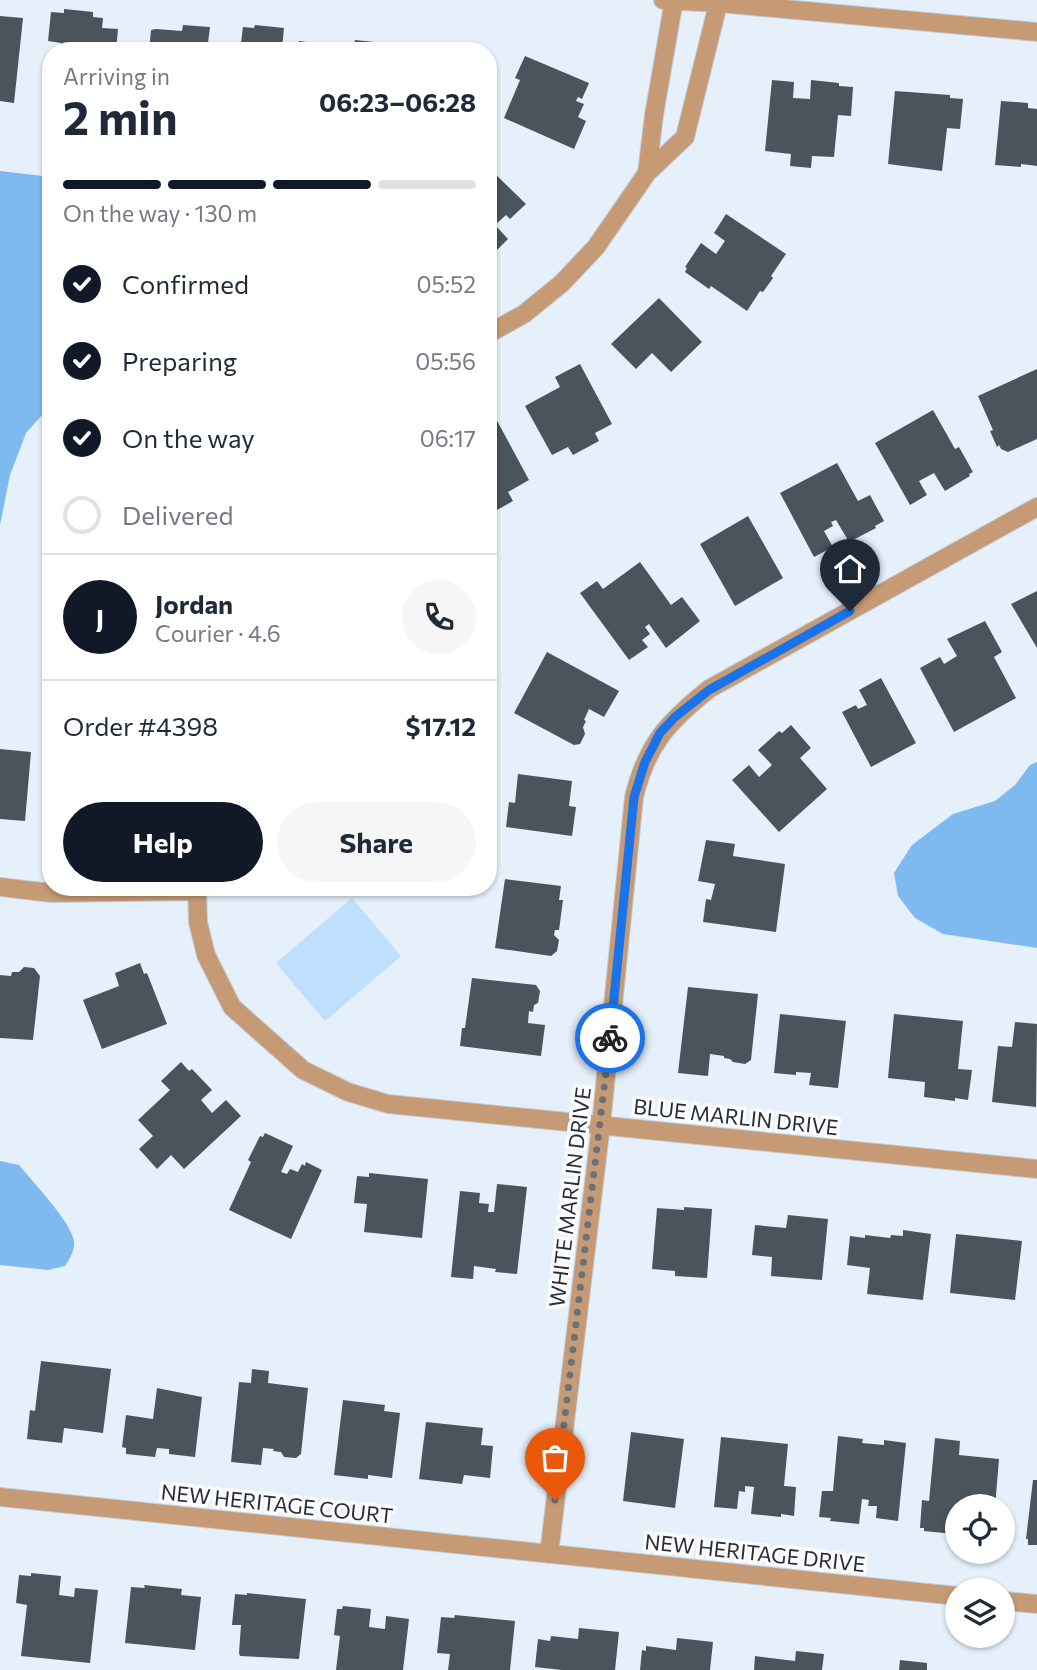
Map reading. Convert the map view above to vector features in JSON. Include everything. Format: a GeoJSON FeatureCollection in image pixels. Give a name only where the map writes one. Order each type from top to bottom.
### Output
{"type":"FeatureCollection","features":[{"type":"Feature","properties":{"kind":"street"},"geometry":{"type":"LineString","coordinates":[[663,0],[719,1],[1037,32]]}},
{"type":"Feature","properties":{"kind":"street"},"geometry":{"type":"LineString","coordinates":[[648,173],[653,115],[674,0]]}},
{"type":"Feature","properties":{"kind":"street"},"geometry":{"type":"LineString","coordinates":[[497,329],[524,314],[562,283],[596,247],[648,173],[685,137],[719,1]]}},
{"type":"Feature","properties":{"kind":"street","name":"WHITE MARLIN DRIVE"},"geometry":{"type":"LineString","coordinates":[[549,1554],[601,1125],[634,797],[645,762],[660,733],[675,717],[709,690],[1037,507]]}},
{"type":"Feature","properties":{"kind":"street"},"geometry":{"type":"LineString","coordinates":[[0,887],[42,892]]}},
{"type":"Feature","properties":{"kind":"street","name":"BLUE MARLIN DRIVE"},"geometry":{"type":"LineString","coordinates":[[197,896],[198,922],[206,955],[232,1007],[303,1070],[348,1091],[388,1104],[1037,1169]]}},
{"type":"Feature","properties":{"kind":"street","name":"NEW HERITAGE COURT"},"geometry":{"type":"LineString","coordinates":[[0,1497],[549,1554]]}},
{"type":"Feature","properties":{"kind":"street","name":"NEW HERITAGE DRIVE"},"geometry":{"type":"LineString","coordinates":[[549,1554],[945,1595]]}},
{"type":"Feature","properties":{"kind":"street"},"geometry":{"type":"LineString","coordinates":[[1015,1602],[1037,1604]]}},
{"type":"Feature","properties":{"kind":"shaded area"},"geometry":{"type":"Polygon","coordinates":[[[352,898],[401,956],[325,1021],[276,963],[352,898]]]}},
{"type":"Feature","properties":{"kind":"water"},"geometry":{"type":"Polygon","coordinates":[[[0,171],[42,176],[42,415],[26,433],[10,475],[0,525],[0,171]]]}},
{"type":"Feature","properties":{"kind":"water"},"geometry":{"type":"Polygon","coordinates":[[[1037,762],[1037,948],[943,934],[915,918],[898,896],[894,873],[912,845],[953,814],[995,801],[1015,785],[1030,765],[1037,762]]]}},
{"type":"Feature","properties":{"kind":"water"},"geometry":{"type":"Polygon","coordinates":[[[0,1161],[19,1165],[66,1223],[74,1244],[65,1266],[48,1270],[0,1265],[0,1161]]]}},
{"type":"Feature","properties":{"kind":"building"},"geometry":{"type":"Polygon","coordinates":[[[64,9],[93,12],[93,17],[103,18],[102,28],[118,29],[117,42],[48,41],[51,12],[64,13],[64,9]]]}},
{"type":"Feature","properties":{"kind":"building"},"geometry":{"type":"Polygon","coordinates":[[[0,16],[23,18],[14,103],[0,101],[0,16]]]}},
{"type":"Feature","properties":{"kind":"building"},"geometry":{"type":"Polygon","coordinates":[[[183,25],[210,27],[208,42],[150,42],[151,30],[182,31],[183,25]]]}},
{"type":"Feature","properties":{"kind":"building"},"geometry":{"type":"Polygon","coordinates":[[[255,25],[284,28],[283,42],[241,42],[243,27],[254,28],[255,25]]]}},
{"type":"Feature","properties":{"kind":"building"},"geometry":{"type":"Polygon","coordinates":[[[525,56],[589,83],[582,99],[578,97],[576,101],[584,104],[578,117],[586,121],[574,149],[504,118],[520,80],[515,78],[525,56]]]}},
{"type":"Feature","properties":{"kind":"building"},"geometry":{"type":"Polygon","coordinates":[[[772,80],[794,82],[793,98],[810,99],[811,80],[853,87],[851,116],[838,115],[834,157],[812,156],[811,168],[790,166],[791,154],[765,151],[772,80]]]}},
{"type":"Feature","properties":{"kind":"building"},"geometry":{"type":"Polygon","coordinates":[[[895,91],[950,95],[950,98],[963,99],[960,129],[947,128],[942,171],[888,164],[895,91]]]}},
{"type":"Feature","properties":{"kind":"building"},"geometry":{"type":"Polygon","coordinates":[[[1001,101],[1028,103],[1028,108],[1037,109],[1037,166],[995,165],[1001,101]]]}},
{"type":"Feature","properties":{"kind":"building"},"geometry":{"type":"Polygon","coordinates":[[[497,176],[526,204],[510,219],[506,215],[497,223],[497,176]]]}},
{"type":"Feature","properties":{"kind":"building"},"geometry":{"type":"Polygon","coordinates":[[[726,214],[786,254],[771,276],[773,278],[763,292],[760,291],[747,311],[685,272],[685,267],[701,243],[716,254],[725,241],[714,233],[726,214]]]}},
{"type":"Feature","properties":{"kind":"building"},"geometry":{"type":"Polygon","coordinates":[[[497,227],[508,239],[497,250],[497,227]]]}},
{"type":"Feature","properties":{"kind":"building"},"geometry":{"type":"Polygon","coordinates":[[[659,298],[702,342],[671,372],[652,353],[636,369],[611,344],[659,298]]]}},
{"type":"Feature","properties":{"kind":"building"},"geometry":{"type":"Polygon","coordinates":[[[580,364],[612,424],[595,433],[599,441],[573,455],[568,447],[552,455],[525,406],[560,387],[555,377],[580,364]]]}},
{"type":"Feature","properties":{"kind":"building"},"geometry":{"type":"Polygon","coordinates":[[[1037,369],[1037,439],[1008,452],[999,445],[997,447],[990,431],[993,430],[978,396],[1037,369]]]}},
{"type":"Feature","properties":{"kind":"building"},"geometry":{"type":"Polygon","coordinates":[[[933,410],[955,449],[959,447],[973,472],[945,491],[934,473],[919,481],[927,495],[910,505],[875,443],[933,410]]]}},
{"type":"Feature","properties":{"kind":"building"},"geometry":{"type":"Polygon","coordinates":[[[497,421],[529,480],[508,492],[513,501],[497,510],[497,421]]]}},
{"type":"Feature","properties":{"kind":"building"},"geometry":{"type":"Polygon","coordinates":[[[837,463],[858,501],[870,495],[884,521],[849,542],[836,520],[831,522],[833,526],[824,531],[833,547],[814,557],[780,493],[837,463]]]}},
{"type":"Feature","properties":{"kind":"building"},"geometry":{"type":"Polygon","coordinates":[[[748,516],[783,578],[735,606],[700,544],[748,516]]]}},
{"type":"Feature","properties":{"kind":"building"},"geometry":{"type":"Polygon","coordinates":[[[640,562],[671,605],[682,597],[700,621],[666,648],[649,624],[645,627],[650,634],[642,640],[648,647],[629,660],[580,593],[597,581],[603,589],[640,562]]]}},
{"type":"Feature","properties":{"kind":"building"},"geometry":{"type":"Polygon","coordinates":[[[1037,591],[1037,648],[1011,604],[1037,591]]]}},
{"type":"Feature","properties":{"kind":"building"},"geometry":{"type":"Polygon","coordinates":[[[985,621],[1002,652],[994,657],[1016,698],[954,732],[920,668],[940,657],[944,664],[957,656],[947,639],[985,621]]]}},
{"type":"Feature","properties":{"kind":"building"},"geometry":{"type":"Polygon","coordinates":[[[547,652],[619,691],[604,717],[589,709],[584,720],[585,734],[580,744],[574,745],[514,713],[547,652]]]}},
{"type":"Feature","properties":{"kind":"building"},"geometry":{"type":"Polygon","coordinates":[[[881,678],[916,743],[871,767],[842,712],[856,705],[858,709],[867,705],[859,690],[881,678]]]}},
{"type":"Feature","properties":{"kind":"building"},"geometry":{"type":"Polygon","coordinates":[[[791,725],[811,748],[800,758],[827,789],[779,832],[732,780],[749,765],[759,777],[772,765],[758,750],[779,731],[782,733],[791,725]]]}},
{"type":"Feature","properties":{"kind":"building"},"geometry":{"type":"Polygon","coordinates":[[[0,749],[31,752],[25,821],[0,819],[0,749]]]}},
{"type":"Feature","properties":{"kind":"building"},"geometry":{"type":"Polygon","coordinates":[[[518,774],[572,781],[569,806],[576,807],[572,836],[506,827],[509,802],[515,803],[518,774]]]}},
{"type":"Feature","properties":{"kind":"building"},"geometry":{"type":"Polygon","coordinates":[[[706,840],[735,844],[733,856],[785,864],[776,932],[703,922],[706,899],[711,900],[715,884],[698,881],[706,840]]]}},
{"type":"Feature","properties":{"kind":"building"},"geometry":{"type":"Polygon","coordinates":[[[505,879],[561,886],[559,900],[563,900],[559,930],[555,930],[554,935],[559,940],[557,951],[551,956],[495,948],[505,879]]]}},
{"type":"Feature","properties":{"kind":"building"},"geometry":{"type":"Polygon","coordinates":[[[140,963],[144,974],[147,973],[167,1024],[102,1049],[83,1000],[119,986],[115,973],[140,963]]]}},
{"type":"Feature","properties":{"kind":"building"},"geometry":{"type":"Polygon","coordinates":[[[24,967],[34,968],[40,976],[33,1040],[0,1038],[0,975],[11,976],[12,972],[19,972],[24,967]]]}},
{"type":"Feature","properties":{"kind":"building"},"geometry":{"type":"Polygon","coordinates":[[[472,978],[536,985],[540,991],[538,1003],[534,1005],[533,1012],[529,1011],[528,1023],[545,1025],[541,1056],[460,1046],[472,978]]]}},
{"type":"Feature","properties":{"kind":"building"},"geometry":{"type":"Polygon","coordinates":[[[688,987],[758,994],[751,1060],[745,1064],[710,1054],[708,1076],[678,1073],[688,987]]]}},
{"type":"Feature","properties":{"kind":"building"},"geometry":{"type":"Polygon","coordinates":[[[780,1014],[846,1021],[838,1088],[809,1085],[811,1073],[774,1073],[780,1014]]]}},
{"type":"Feature","properties":{"kind":"building"},"geometry":{"type":"Polygon","coordinates":[[[894,1014],[963,1021],[958,1069],[972,1070],[968,1100],[924,1097],[925,1082],[888,1078],[894,1014]]]}},
{"type":"Feature","properties":{"kind":"building"},"geometry":{"type":"Polygon","coordinates":[[[1015,1022],[1037,1024],[1036,1107],[992,1102],[998,1046],[1012,1047],[1015,1022]]]}},
{"type":"Feature","properties":{"kind":"building"},"geometry":{"type":"Polygon","coordinates":[[[181,1062],[189,1071],[192,1069],[212,1090],[201,1100],[212,1113],[226,1100],[241,1116],[184,1169],[171,1155],[157,1169],[139,1149],[153,1136],[138,1120],[170,1090],[161,1081],[181,1062]]]}},
{"type":"Feature","properties":{"kind":"building"},"geometry":{"type":"Polygon","coordinates":[[[265,1133],[293,1146],[281,1172],[287,1174],[290,1169],[298,1172],[306,1162],[322,1170],[291,1239],[229,1210],[251,1162],[248,1160],[260,1136],[263,1137],[265,1133]]]}},
{"type":"Feature","properties":{"kind":"building"},"geometry":{"type":"Polygon","coordinates":[[[369,1173],[428,1179],[422,1238],[364,1232],[367,1204],[354,1203],[357,1176],[369,1177],[369,1173]]]}},
{"type":"Feature","properties":{"kind":"building"},"geometry":{"type":"Polygon","coordinates":[[[497,1184],[527,1187],[517,1274],[474,1266],[473,1279],[451,1277],[460,1191],[480,1193],[479,1203],[489,1204],[488,1212],[494,1212],[497,1184]]]}},
{"type":"Feature","properties":{"kind":"building"},"geometry":{"type":"Polygon","coordinates":[[[684,1207],[712,1209],[707,1278],[675,1276],[675,1271],[652,1269],[657,1208],[684,1210],[684,1207]]]}},
{"type":"Feature","properties":{"kind":"building"},"geometry":{"type":"Polygon","coordinates":[[[788,1215],[828,1219],[822,1280],[771,1276],[772,1257],[752,1255],[755,1225],[786,1228],[788,1215]]]}},
{"type":"Feature","properties":{"kind":"building"},"geometry":{"type":"Polygon","coordinates":[[[903,1230],[931,1234],[923,1300],[867,1294],[870,1268],[847,1265],[850,1236],[890,1238],[891,1235],[903,1236],[903,1230]]]}},
{"type":"Feature","properties":{"kind":"building"},"geometry":{"type":"Polygon","coordinates":[[[956,1234],[1022,1241],[1015,1300],[950,1293],[956,1234]]]}},
{"type":"Feature","properties":{"kind":"building"},"geometry":{"type":"Polygon","coordinates":[[[41,1361],[111,1369],[103,1433],[64,1428],[62,1443],[27,1439],[30,1410],[35,1411],[41,1361]]]}},
{"type":"Feature","properties":{"kind":"building"},"geometry":{"type":"Polygon","coordinates":[[[252,1369],[269,1371],[268,1383],[308,1388],[301,1454],[296,1458],[284,1457],[281,1452],[273,1451],[274,1449],[263,1448],[261,1465],[231,1462],[239,1382],[251,1383],[252,1369]]]}},
{"type":"Feature","properties":{"kind":"building"},"geometry":{"type":"Polygon","coordinates":[[[157,1388],[202,1397],[195,1457],[169,1454],[169,1449],[157,1448],[155,1457],[126,1454],[126,1448],[122,1447],[126,1415],[153,1419],[157,1388]]]}},
{"type":"Feature","properties":{"kind":"building"},"geometry":{"type":"Polygon","coordinates":[[[343,1400],[385,1405],[384,1411],[400,1413],[392,1478],[368,1475],[368,1479],[334,1475],[343,1400]]]}},
{"type":"Feature","properties":{"kind":"building"},"geometry":{"type":"Polygon","coordinates":[[[426,1422],[483,1428],[481,1445],[493,1446],[490,1478],[464,1475],[462,1484],[419,1479],[426,1422]]]}},
{"type":"Feature","properties":{"kind":"building"},"geometry":{"type":"Polygon","coordinates":[[[631,1432],[684,1439],[675,1508],[623,1501],[631,1432]]]}},
{"type":"Feature","properties":{"kind":"building"},"geometry":{"type":"Polygon","coordinates":[[[838,1436],[863,1439],[862,1443],[884,1445],[884,1440],[906,1443],[898,1521],[876,1518],[877,1506],[868,1506],[869,1500],[862,1499],[859,1524],[819,1517],[822,1491],[833,1491],[838,1436]]]}},
{"type":"Feature","properties":{"kind":"building"},"geometry":{"type":"Polygon","coordinates":[[[721,1437],[788,1444],[784,1486],[796,1487],[794,1516],[751,1514],[754,1487],[745,1486],[745,1492],[739,1491],[737,1509],[714,1507],[721,1437]]]}},
{"type":"Feature","properties":{"kind":"building"},"geometry":{"type":"Polygon","coordinates":[[[935,1438],[960,1441],[959,1455],[999,1459],[996,1494],[945,1494],[945,1533],[924,1531],[924,1528],[920,1528],[922,1500],[929,1501],[935,1438]]]}},
{"type":"Feature","properties":{"kind":"building"},"geometry":{"type":"Polygon","coordinates":[[[1033,1480],[1037,1480],[1037,1545],[1028,1545],[1026,1539],[1033,1480]]]}},
{"type":"Feature","properties":{"kind":"building"},"geometry":{"type":"Polygon","coordinates":[[[31,1573],[61,1576],[59,1595],[74,1597],[75,1588],[98,1590],[90,1663],[21,1656],[27,1605],[16,1603],[19,1575],[31,1576],[31,1573]]]}},
{"type":"Feature","properties":{"kind":"building"},"geometry":{"type":"Polygon","coordinates":[[[144,1585],[182,1589],[181,1595],[201,1597],[195,1650],[125,1643],[131,1587],[145,1588],[144,1585]]]}},
{"type":"Feature","properties":{"kind":"building"},"geometry":{"type":"Polygon","coordinates":[[[235,1594],[306,1599],[299,1659],[240,1656],[241,1625],[232,1625],[235,1594]]]}},
{"type":"Feature","properties":{"kind":"building"},"geometry":{"type":"Polygon","coordinates":[[[343,1606],[371,1609],[369,1627],[385,1629],[386,1616],[409,1619],[403,1670],[336,1670],[340,1636],[334,1635],[337,1609],[342,1609],[343,1606]]]}},
{"type":"Feature","properties":{"kind":"building"},"geometry":{"type":"Polygon","coordinates":[[[455,1615],[515,1621],[510,1670],[448,1670],[450,1654],[437,1653],[441,1617],[454,1618],[455,1615]]]}},
{"type":"Feature","properties":{"kind":"building"},"geometry":{"type":"Polygon","coordinates":[[[579,1628],[619,1632],[615,1670],[535,1667],[538,1639],[550,1641],[551,1636],[578,1639],[579,1628]]]}},
{"type":"Feature","properties":{"kind":"building"},"geometry":{"type":"Polygon","coordinates":[[[677,1638],[713,1642],[710,1670],[640,1670],[642,1650],[646,1651],[646,1646],[676,1650],[677,1638]]]}},
{"type":"Feature","properties":{"kind":"building"},"geometry":{"type":"Polygon","coordinates":[[[796,1651],[824,1654],[822,1670],[754,1670],[755,1656],[795,1661],[796,1651]]]}},
{"type":"Feature","properties":{"kind":"building"},"geometry":{"type":"Polygon","coordinates":[[[900,1660],[927,1663],[927,1670],[899,1670],[900,1660]]]}},
{"type":"Feature","properties":{"kind":"way so far"},"geometry":{"type":"LineString","coordinates":[[555,1500],[610,1038]]}},
{"type":"Feature","properties":{"kind":"route"},"geometry":{"type":"LineString","coordinates":[[610,1038],[634,797],[645,762],[660,733],[675,717],[709,690],[850,611]]}}]}
